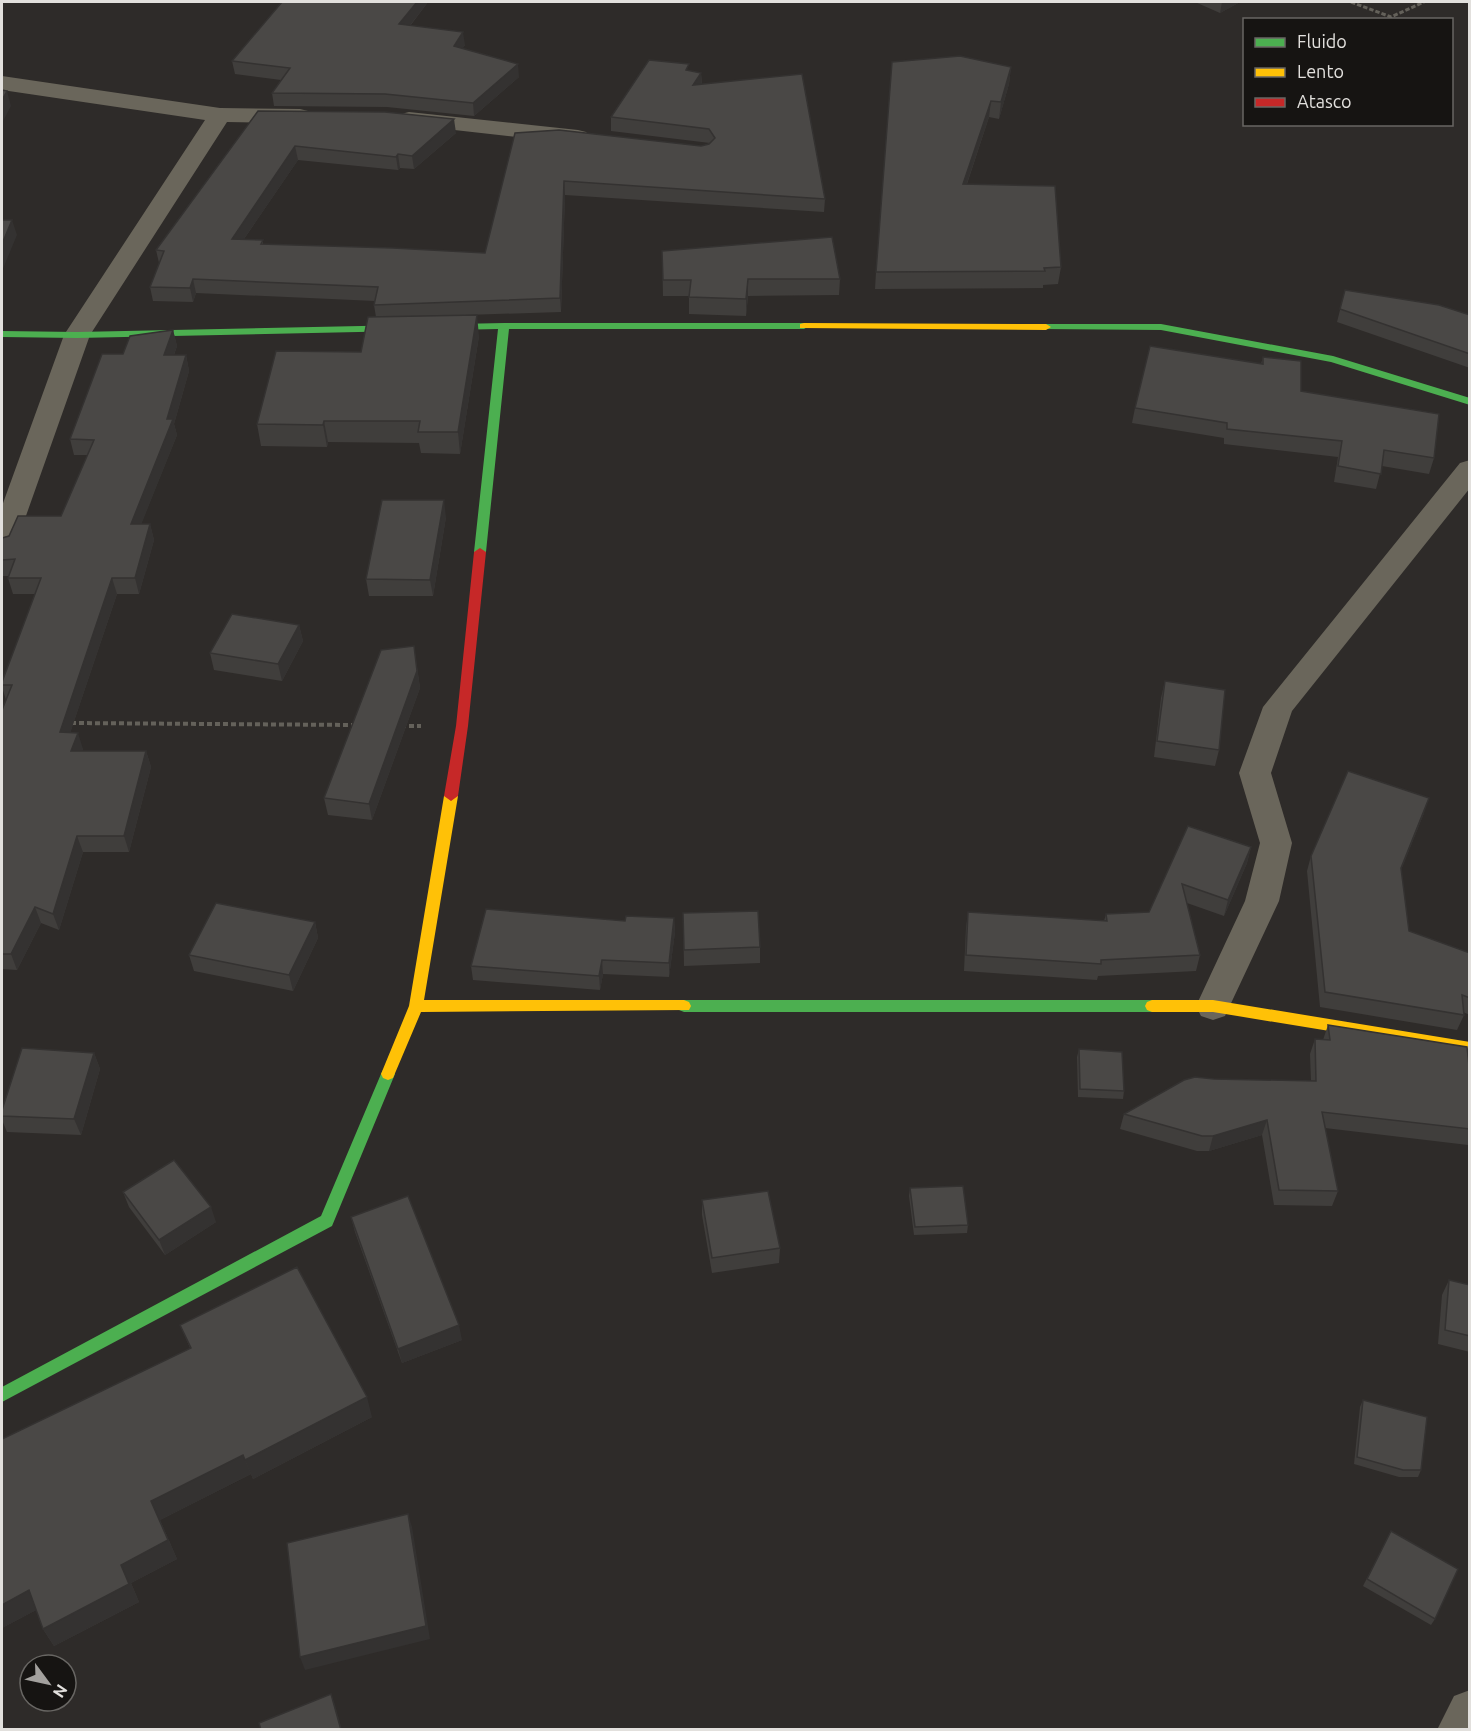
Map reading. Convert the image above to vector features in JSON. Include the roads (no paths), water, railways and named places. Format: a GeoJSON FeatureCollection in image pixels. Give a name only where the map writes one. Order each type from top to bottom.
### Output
{"type":"FeatureCollection","features":[{"type":"Feature","properties":{"kind":"street"},"geometry":{"type":"LineString","coordinates":[[2,83],[220,115],[327,116]]}},
{"type":"Feature","properties":{"kind":"street"},"geometry":{"type":"LineString","coordinates":[[2,544],[78,335],[220,115]]}},
{"type":"Feature","properties":{"kind":"street"},"geometry":{"type":"LineString","coordinates":[[387,116],[596,139]]}},
{"type":"Feature","properties":{"kind":"street"},"geometry":{"type":"LineString","coordinates":[[2,1395],[327,1221],[416,1006],[462,726],[504,326]]}},
{"type":"Feature","properties":{"kind":"street"},"geometry":{"type":"LineString","coordinates":[[2,334],[78,335],[504,326],[1161,327],[1332,359],[1470,402]]}},
{"type":"Feature","properties":{"kind":"street"},"geometry":{"type":"LineString","coordinates":[[1214,1006],[1262,901],[1276,843],[1255,773],[1278,707],[1470,469]]}},
{"type":"Feature","properties":{"kind":"street"},"geometry":{"type":"LineString","coordinates":[[416,1006],[1214,1006],[1470,1048]]}},
{"type":"Feature","properties":{"kind":"street"},"geometry":{"type":"LineString","coordinates":[[1459,1730],[1470,1712]]}}]}
